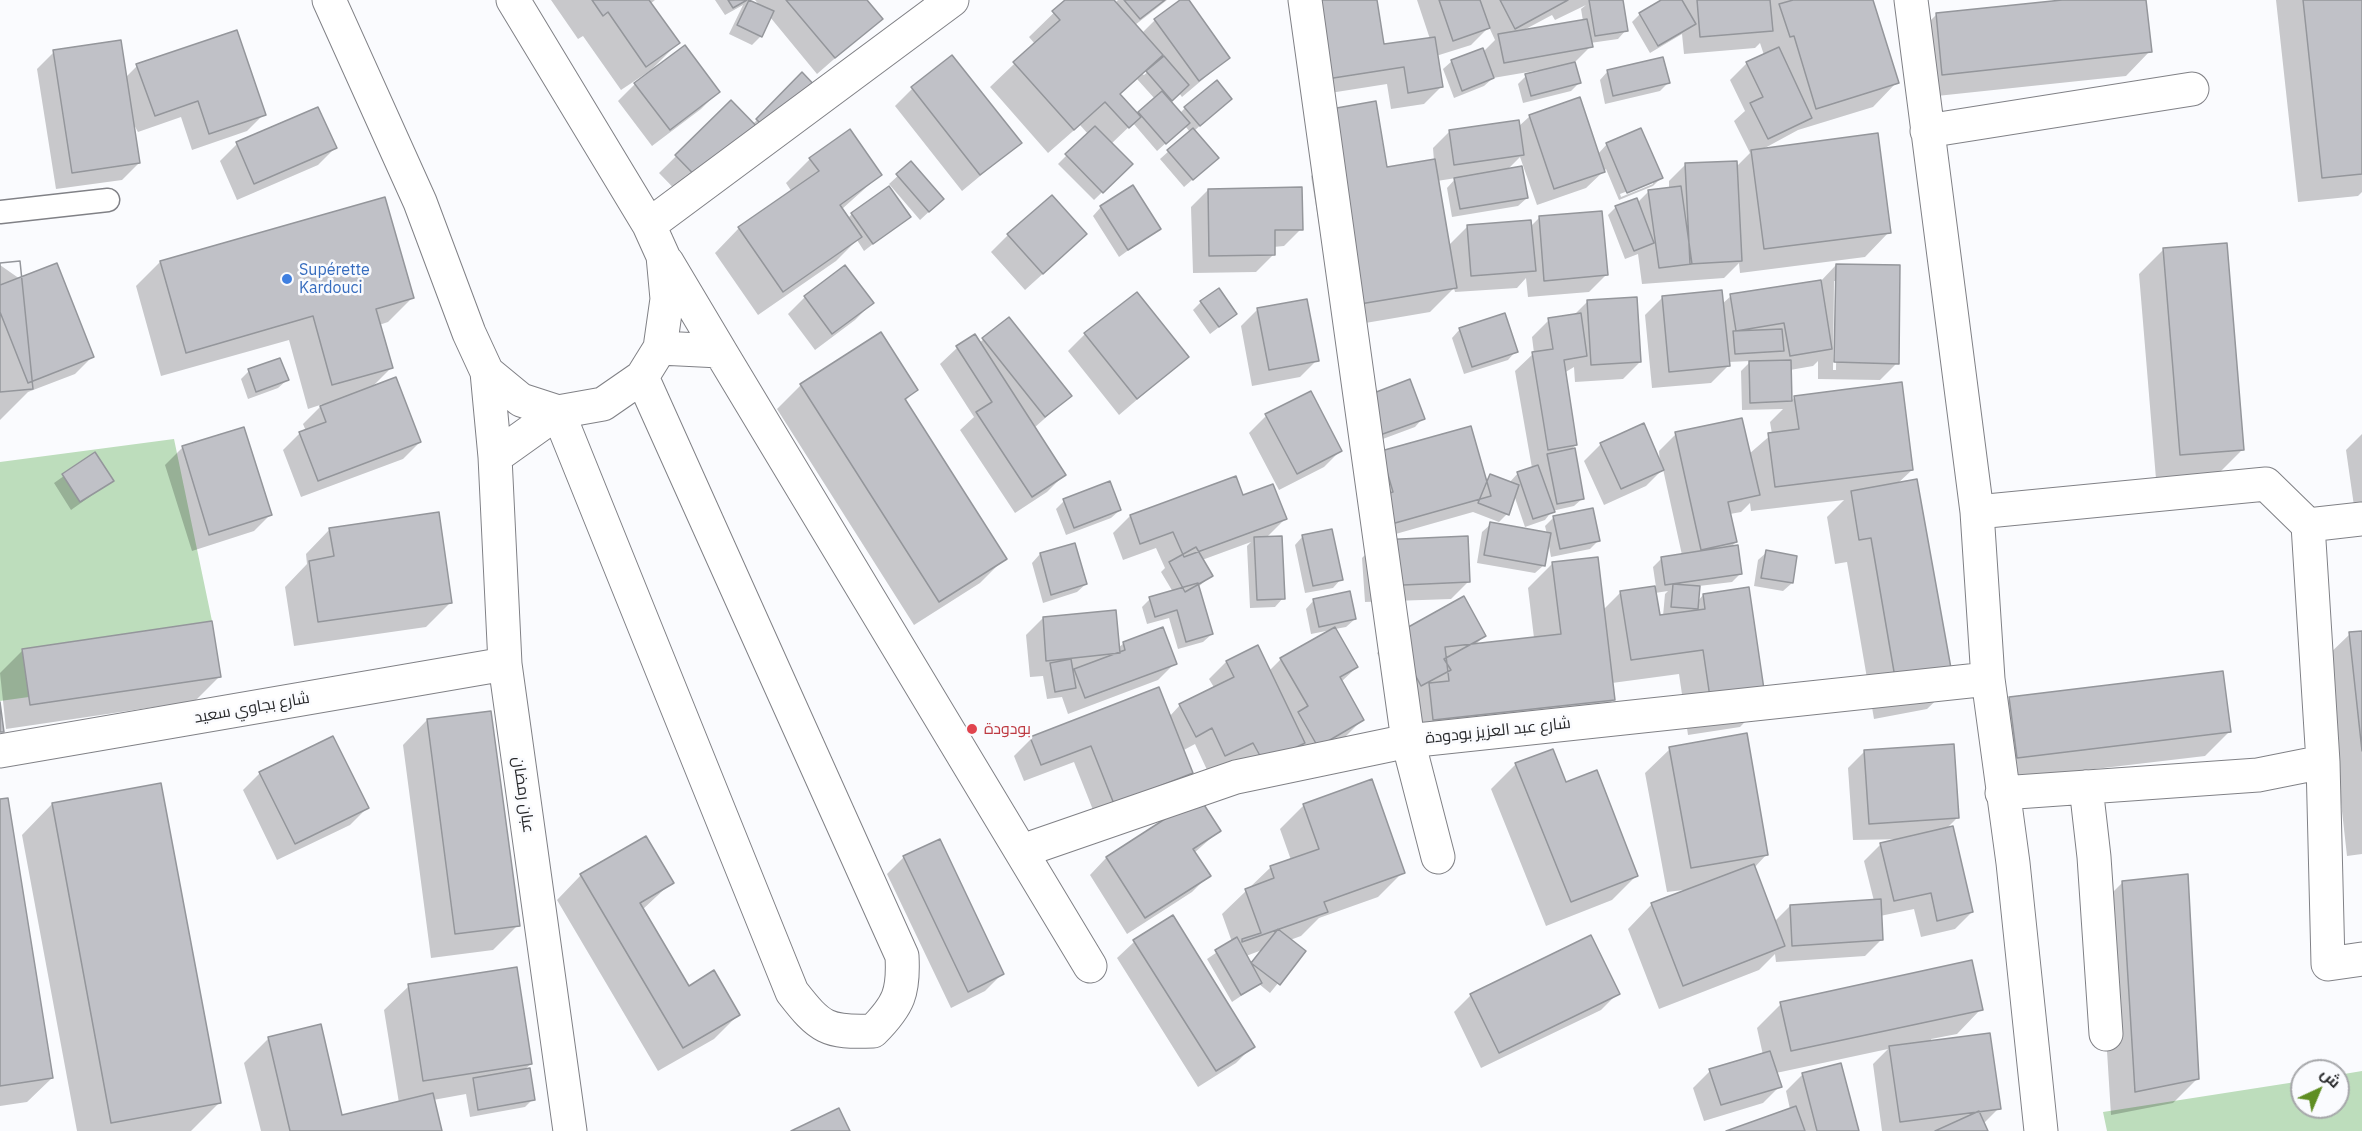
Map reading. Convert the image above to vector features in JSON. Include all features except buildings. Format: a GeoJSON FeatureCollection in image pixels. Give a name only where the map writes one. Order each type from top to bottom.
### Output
{"type":"FeatureCollection","features":[{"type":"Feature","properties":{"kind":"street"},"geometry":{"type":"LineString","coordinates":[[329,0],[420,202],[469,333],[487,372],[521,400],[558,412]]}},
{"type":"Feature","properties":{"kind":"street"},"geometry":{"type":"LineString","coordinates":[[513,0],[649,225],[663,256],[1090,966]]}},
{"type":"Feature","properties":{"kind":"street"},"geometry":{"type":"LineString","coordinates":[[649,225],[952,0]]}},
{"type":"Feature","properties":{"kind":"street"},"geometry":{"type":"LineString","coordinates":[[1305,0],[1408,741],[1438,858]]}},
{"type":"Feature","properties":{"kind":"street"},"geometry":{"type":"LineString","coordinates":[[1911,0],[1977,512],[1988,679],[2014,874],[2041,1131]]}},
{"type":"Feature","properties":{"kind":"street"},"geometry":{"type":"LineString","coordinates":[[1927,131],[2192,89]]}},
{"type":"Feature","properties":{"kind":"street"},"geometry":{"type":"LineString","coordinates":[[495,457],[558,412],[603,404],[642,377],[660,348],[667,299],[663,256]]}},
{"type":"Feature","properties":{"kind":"street"},"geometry":{"type":"LineString","coordinates":[[660,348],[720,351]]}},
{"type":"Feature","properties":{"kind":"street","name":"عبان رمضان"},"geometry":{"type":"LineString","coordinates":[[487,372],[495,457],[505,664],[570,1131]]}},
{"type":"Feature","properties":{"kind":"street"},"geometry":{"type":"LineString","coordinates":[[558,412],[792,992],[814,1020],[841,1032],[873,1030],[892,1012],[903,984],[902,956],[642,377]]}},
{"type":"Feature","properties":{"kind":"street"},"geometry":{"type":"LineString","coordinates":[[1977,512],[2266,484],[2308,525],[2323,762],[2328,964],[2362,959]]}},
{"type":"Feature","properties":{"kind":"street"},"geometry":{"type":"LineString","coordinates":[[2308,525],[2362,519]]}},
{"type":"Feature","properties":{"kind":"street","name":"شارع بجاوي سعيد"},"geometry":{"type":"LineString","coordinates":[[0,751],[505,664]]}},
{"type":"Feature","properties":{"kind":"street","name":"شارع عبد العزيز بودودة"},"geometry":{"type":"LineString","coordinates":[[1022,851],[1236,777],[1408,741],[1988,679]]}},
{"type":"Feature","properties":{"kind":"street"},"geometry":{"type":"LineString","coordinates":[[2002,793],[2258,775],[2323,762]]}},
{"type":"Feature","properties":{"kind":"street"},"geometry":{"type":"LineString","coordinates":[[2086,787],[2094,857],[2106,1034]]}},
{"type":"Feature","properties":{"kind":"lane"},"geometry":{"type":"LineString","coordinates":[[0,212],[108,200]]}},
{"type":"Feature","properties":{"kind":"green space"},"geometry":{"type":"Polygon","coordinates":[[[174,439],[212,621],[22,649],[29,697],[0,701],[0,462],[174,439]]]}},
{"type":"Feature","properties":{"kind":"green space"},"geometry":{"type":"Polygon","coordinates":[[[2362,1071],[2362,1131],[2107,1131],[2103,1112],[2290,1083],[2290,1119],[2350,1119],[2350,1073],[2362,1071]]]}},
{"type":"Feature","properties":{"kind":"place","name":"Supérette Kardouci"},"geometry":{"type":"Point","coordinates":[287,279]}},
{"type":"Feature","properties":{"kind":"place","name":"بودودة"},"geometry":{"type":"Point","coordinates":[972,729]}}]}
